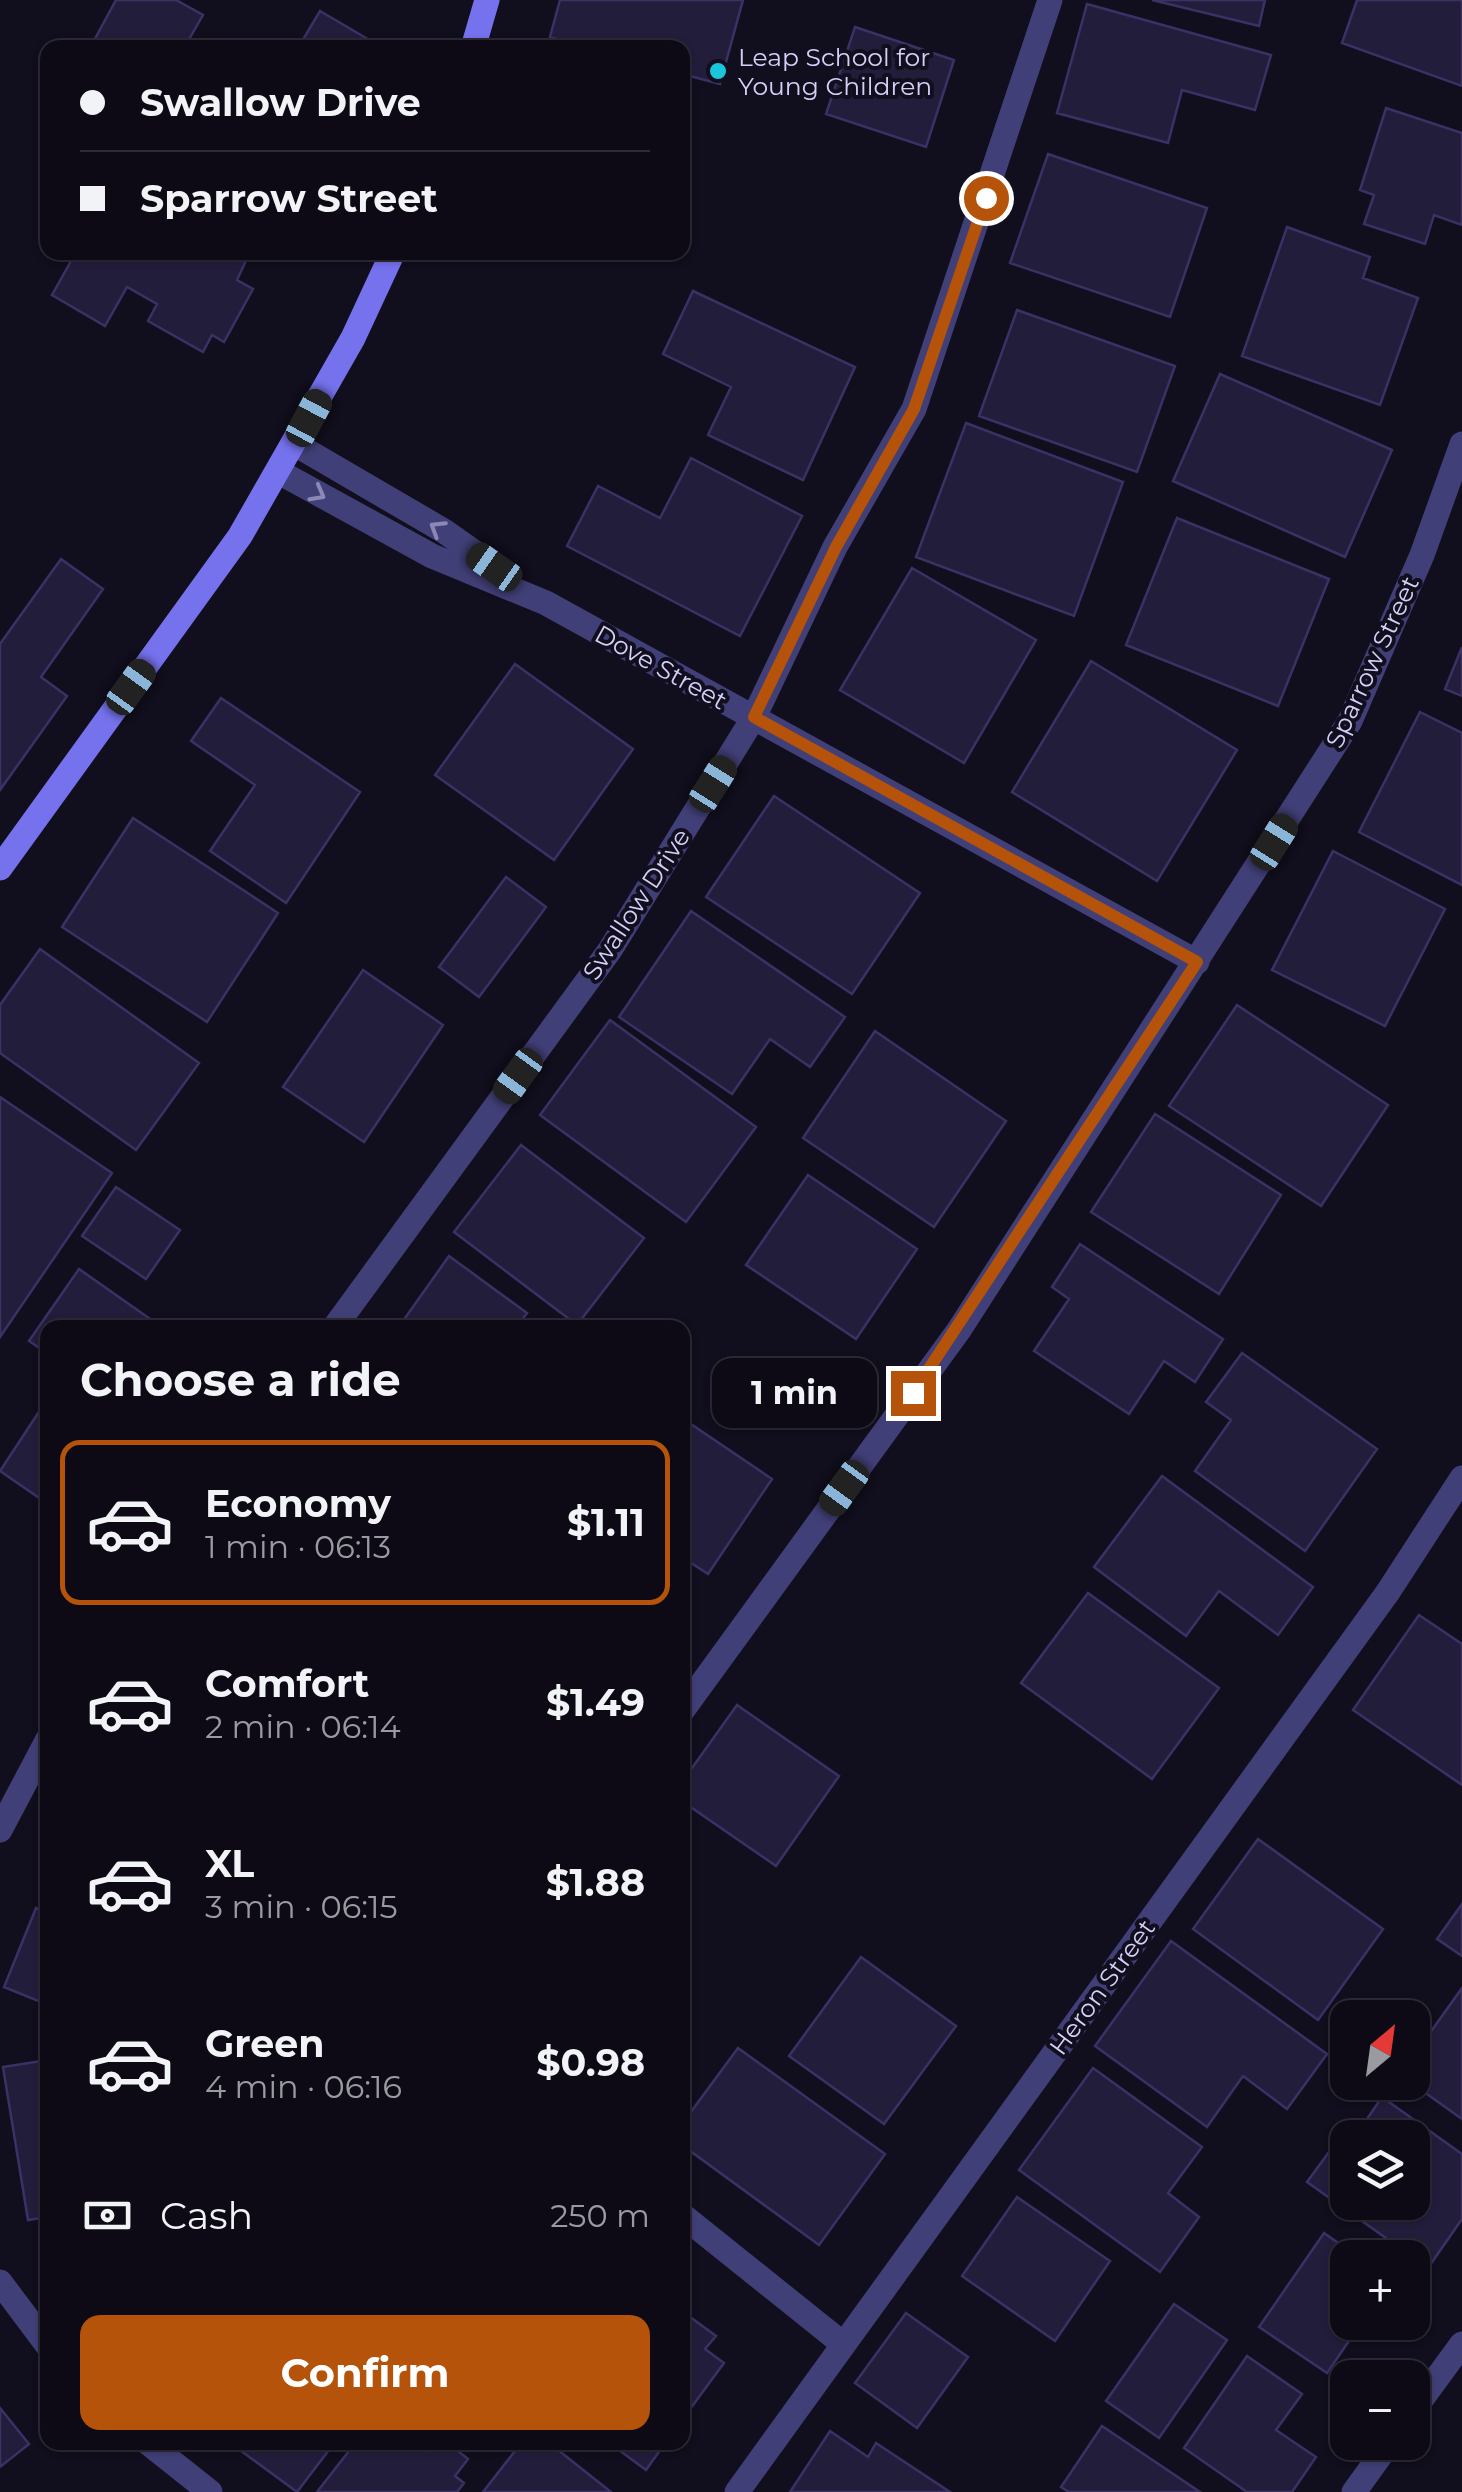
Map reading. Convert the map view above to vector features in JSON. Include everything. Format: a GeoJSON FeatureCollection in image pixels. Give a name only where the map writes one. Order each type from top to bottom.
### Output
{"type":"FeatureCollection","features":[{"type":"Feature","properties":{"kind":"street"},"geometry":{"type":"LineString","coordinates":[[476,40],[488,0]]}},
{"type":"Feature","properties":{"kind":"street","name":"Swallow Drive"},"geometry":{"type":"LineString","coordinates":[[340,1320],[610,950],[754,717],[836,547],[914,409],[1050,0]]}},
{"type":"Feature","properties":{"kind":"street"},"geometry":{"type":"LineString","coordinates":[[0,868],[240,536],[295,444],[389,260]]}},
{"type":"Feature","properties":{"kind":"street","name":"Dove Street"},"geometry":{"type":"LineString","coordinates":[[295,444],[444,531],[546,603]]}},
{"type":"Feature","properties":{"kind":"street","name":"Sparrow Street"},"geometry":{"type":"LineString","coordinates":[[690,1700],[959,1330],[1350,721],[1422,555],[1462,444]]}},
{"type":"Feature","properties":{"kind":"street","name":"Dove Street"},"geometry":{"type":"LineString","coordinates":[[279,472],[432,556],[546,603],[1197,962]]}},
{"type":"Feature","properties":{"kind":"street","name":"Heron Street"},"geometry":{"type":"LineString","coordinates":[[738,2492],[1388,1592],[1462,1478]]}},
{"type":"Feature","properties":{"kind":"street"},"geometry":{"type":"LineString","coordinates":[[0,1830],[40,1753]]}},
{"type":"Feature","properties":{"kind":"street"},"geometry":{"type":"LineString","coordinates":[[690,2221],[844,2344]]}},
{"type":"Feature","properties":{"kind":"street"},"geometry":{"type":"LineString","coordinates":[[0,2282],[40,2335]]}},
{"type":"Feature","properties":{"kind":"street"},"geometry":{"type":"LineString","coordinates":[[1430,2388],[1462,2344]]}},
{"type":"Feature","properties":{"kind":"street"},"geometry":{"type":"LineString","coordinates":[[157,2450],[210,2492]]}},
{"type":"Feature","properties":{"kind":"street"},"geometry":{"type":"LineString","coordinates":[[1354,2492],[1377,2460]]}},
{"type":"Feature","properties":{"kind":"building"},"geometry":{"type":"Polygon","coordinates":[[[116,0],[176,0],[203,15],[189,40],[94,40],[116,0]]]}},
{"type":"Feature","properties":{"kind":"building"},"geometry":{"type":"Polygon","coordinates":[[[560,0],[743,0],[720,84],[690,76],[690,40],[550,37],[560,0]]]}},
{"type":"Feature","properties":{"kind":"building"},"geometry":{"type":"Polygon","coordinates":[[[1152,0],[1265,0],[1259,26],[1152,0]]]}},
{"type":"Feature","properties":{"kind":"building"},"geometry":{"type":"Polygon","coordinates":[[[1357,0],[1462,0],[1462,86],[1342,43],[1357,0]]]}},
{"type":"Feature","properties":{"kind":"building"},"geometry":{"type":"Polygon","coordinates":[[[1087,4],[1271,55],[1255,110],[1182,90],[1168,143],[1057,113],[1087,4]]]}},
{"type":"Feature","properties":{"kind":"building"},"geometry":{"type":"Polygon","coordinates":[[[320,11],[369,40],[303,40],[320,11]]]}},
{"type":"Feature","properties":{"kind":"building"},"geometry":{"type":"Polygon","coordinates":[[[855,27],[954,60],[926,147],[826,114],[855,27]]]}},
{"type":"Feature","properties":{"kind":"building"},"geometry":{"type":"Polygon","coordinates":[[[1386,108],[1462,133],[1462,225],[1434,215],[1425,244],[1364,224],[1374,195],[1360,190],[1386,108]]]}},
{"type":"Feature","properties":{"kind":"building"},"geometry":{"type":"Polygon","coordinates":[[[1048,154],[1207,208],[1170,317],[1010,263],[1048,154]]]}},
{"type":"Feature","properties":{"kind":"building"},"geometry":{"type":"Polygon","coordinates":[[[1287,227],[1370,257],[1363,278],[1418,298],[1380,405],[1242,356],[1287,227]]]}},
{"type":"Feature","properties":{"kind":"building"},"geometry":{"type":"Polygon","coordinates":[[[246,260],[237,280],[253,289],[224,342],[212,335],[203,352],[148,321],[157,304],[127,287],[105,326],[52,295],[71,261],[246,260]]]}},
{"type":"Feature","properties":{"kind":"building"},"geometry":{"type":"Polygon","coordinates":[[[693,291],[855,367],[803,480],[708,435],[731,387],[663,354],[693,291]]]}},
{"type":"Feature","properties":{"kind":"building"},"geometry":{"type":"Polygon","coordinates":[[[1017,310],[1175,366],[1137,472],[979,416],[1017,310]]]}},
{"type":"Feature","properties":{"kind":"building"},"geometry":{"type":"Polygon","coordinates":[[[1220,374],[1392,450],[1345,557],[1173,481],[1220,374]]]}},
{"type":"Feature","properties":{"kind":"building"},"geometry":{"type":"Polygon","coordinates":[[[966,423],[1123,482],[1074,616],[916,557],[966,423]]]}},
{"type":"Feature","properties":{"kind":"building"},"geometry":{"type":"Polygon","coordinates":[[[691,458],[802,516],[740,636],[567,546],[598,486],[660,518],[691,458]]]}},
{"type":"Feature","properties":{"kind":"building"},"geometry":{"type":"Polygon","coordinates":[[[1177,518],[1329,579],[1278,706],[1126,645],[1177,518]]]}},
{"type":"Feature","properties":{"kind":"building"},"geometry":{"type":"Polygon","coordinates":[[[61,559],[103,589],[41,677],[67,696],[0,790],[0,644],[61,559]]]}},
{"type":"Feature","properties":{"kind":"building"},"geometry":{"type":"Polygon","coordinates":[[[912,568],[1036,640],[964,763],[840,690],[912,568]]]}},
{"type":"Feature","properties":{"kind":"building"},"geometry":{"type":"Polygon","coordinates":[[[1462,647],[1462,696],[1445,689],[1462,647]]]}},
{"type":"Feature","properties":{"kind":"building"},"geometry":{"type":"Polygon","coordinates":[[[1091,661],[1237,750],[1157,881],[1012,792],[1091,661]]]}},
{"type":"Feature","properties":{"kind":"building"},"geometry":{"type":"Polygon","coordinates":[[[515,664],[633,749],[554,860],[435,775],[515,664]]]}},
{"type":"Feature","properties":{"kind":"building"},"geometry":{"type":"Polygon","coordinates":[[[221,698],[360,792],[286,903],[210,851],[255,785],[191,741],[221,698]]]}},
{"type":"Feature","properties":{"kind":"building"},"geometry":{"type":"Polygon","coordinates":[[[1420,712],[1462,733],[1462,885],[1359,832],[1420,712]]]}},
{"type":"Feature","properties":{"kind":"building"},"geometry":{"type":"Polygon","coordinates":[[[774,796],[920,893],[852,994],[706,897],[774,796]]]}},
{"type":"Feature","properties":{"kind":"building"},"geometry":{"type":"Polygon","coordinates":[[[133,818],[278,913],[207,1022],[62,927],[133,818]]]}},
{"type":"Feature","properties":{"kind":"building"},"geometry":{"type":"Polygon","coordinates":[[[1333,851],[1445,909],[1385,1026],[1272,970],[1333,851]]]}},
{"type":"Feature","properties":{"kind":"building"},"geometry":{"type":"Polygon","coordinates":[[[506,877],[546,907],[479,997],[439,967],[506,877]]]}},
{"type":"Feature","properties":{"kind":"building"},"geometry":{"type":"Polygon","coordinates":[[[691,911],[845,1017],[810,1067],[770,1039],[732,1094],[619,1017],[691,911]]]}},
{"type":"Feature","properties":{"kind":"building"},"geometry":{"type":"Polygon","coordinates":[[[40,949],[199,1063],[136,1150],[0,1053],[0,1005],[40,949]]]}},
{"type":"Feature","properties":{"kind":"building"},"geometry":{"type":"Polygon","coordinates":[[[363,970],[443,1025],[364,1142],[283,1087],[363,970]]]}},
{"type":"Feature","properties":{"kind":"building"},"geometry":{"type":"Polygon","coordinates":[[[1237,1005],[1388,1105],[1321,1206],[1169,1106],[1237,1005]]]}},
{"type":"Feature","properties":{"kind":"building"},"geometry":{"type":"Polygon","coordinates":[[[610,1020],[756,1127],[686,1222],[540,1115],[610,1020]]]}},
{"type":"Feature","properties":{"kind":"building"},"geometry":{"type":"Polygon","coordinates":[[[875,1031],[1006,1121],[934,1227],[803,1138],[875,1031]]]}},
{"type":"Feature","properties":{"kind":"building"},"geometry":{"type":"Polygon","coordinates":[[[0,1097],[112,1173],[0,1337],[0,1097]]]}},
{"type":"Feature","properties":{"kind":"building"},"geometry":{"type":"Polygon","coordinates":[[[1155,1114],[1281,1195],[1219,1294],[1091,1212],[1155,1114]]]}},
{"type":"Feature","properties":{"kind":"building"},"geometry":{"type":"Polygon","coordinates":[[[521,1145],[644,1238],[581,1320],[570,1320],[454,1232],[521,1145]]]}},
{"type":"Feature","properties":{"kind":"building"},"geometry":{"type":"Polygon","coordinates":[[[808,1175],[917,1249],[856,1339],[746,1265],[808,1175]]]}},
{"type":"Feature","properties":{"kind":"building"},"geometry":{"type":"Polygon","coordinates":[[[116,1187],[180,1230],[146,1279],[82,1236],[116,1187]]]}},
{"type":"Feature","properties":{"kind":"building"},"geometry":{"type":"Polygon","coordinates":[[[1080,1244],[1223,1339],[1195,1382],[1164,1361],[1129,1414],[1034,1351],[1069,1299],[1052,1287],[1080,1244]]]}},
{"type":"Feature","properties":{"kind":"building"},"geometry":{"type":"Polygon","coordinates":[[[449,1256],[527,1313],[522,1320],[404,1320],[449,1256]]]}},
{"type":"Feature","properties":{"kind":"building"},"geometry":{"type":"Polygon","coordinates":[[[79,1269],[152,1320],[44,1320],[79,1269]]]}},
{"type":"Feature","properties":{"kind":"building"},"geometry":{"type":"Polygon","coordinates":[[[40,1325],[40,1349],[29,1341],[40,1325]]]}},
{"type":"Feature","properties":{"kind":"building"},"geometry":{"type":"Polygon","coordinates":[[[1242,1353],[1377,1449],[1305,1551],[1195,1471],[1231,1420],[1206,1402],[1242,1353]]]}},
{"type":"Feature","properties":{"kind":"building"},"geometry":{"type":"Polygon","coordinates":[[[40,1410],[40,1498],[0,1471],[40,1410]]]}},
{"type":"Feature","properties":{"kind":"building"},"geometry":{"type":"Polygon","coordinates":[[[690,1423],[772,1479],[708,1574],[690,1562],[690,1423]]]}},
{"type":"Feature","properties":{"kind":"building"},"geometry":{"type":"Polygon","coordinates":[[[1162,1476],[1313,1587],[1278,1635],[1219,1591],[1186,1636],[1094,1567],[1162,1476]]]}},
{"type":"Feature","properties":{"kind":"building"},"geometry":{"type":"Polygon","coordinates":[[[1088,1593],[1219,1688],[1152,1779],[1021,1683],[1088,1593]]]}},
{"type":"Feature","properties":{"kind":"building"},"geometry":{"type":"Polygon","coordinates":[[[1419,1615],[1462,1644],[1462,1785],[1353,1710],[1419,1615]]]}},
{"type":"Feature","properties":{"kind":"building"},"geometry":{"type":"Polygon","coordinates":[[[737,1705],[839,1776],[776,1866],[690,1807],[690,1771],[737,1705]]]}},
{"type":"Feature","properties":{"kind":"building"},"geometry":{"type":"Polygon","coordinates":[[[1258,1839],[1383,1929],[1318,2020],[1193,1929],[1258,1839]]]}},
{"type":"Feature","properties":{"kind":"building"},"geometry":{"type":"Polygon","coordinates":[[[1462,1904],[1462,1956],[1437,1939],[1462,1904]]]}},
{"type":"Feature","properties":{"kind":"building"},"geometry":{"type":"Polygon","coordinates":[[[36,1908],[40,1909],[40,2002],[4,1987],[36,1908]]]}},
{"type":"Feature","properties":{"kind":"building"},"geometry":{"type":"Polygon","coordinates":[[[1171,1941],[1327,2054],[1287,2109],[1243,2076],[1207,2127],[1095,2046],[1171,1941]]]}},
{"type":"Feature","properties":{"kind":"building"},"geometry":{"type":"Polygon","coordinates":[[[861,1957],[956,2026],[884,2124],[789,2056],[861,1957]]]}},
{"type":"Feature","properties":{"kind":"building"},"geometry":{"type":"Polygon","coordinates":[[[1462,1988],[1462,2119],[1430,2096],[1430,2033],[1462,1988]]]}},
{"type":"Feature","properties":{"kind":"building"},"geometry":{"type":"Polygon","coordinates":[[[738,2048],[885,2154],[819,2245],[690,2151],[690,2113],[738,2048]]]}},
{"type":"Feature","properties":{"kind":"building"},"geometry":{"type":"Polygon","coordinates":[[[40,2061],[40,2218],[28,2220],[3,2067],[40,2061]]]}},
{"type":"Feature","properties":{"kind":"building"},"geometry":{"type":"Polygon","coordinates":[[[1093,2068],[1202,2147],[1168,2193],[1199,2217],[1160,2272],[1019,2170],[1093,2068]]]}},
{"type":"Feature","properties":{"kind":"building"},"geometry":{"type":"Polygon","coordinates":[[[1380,2100],[1386,2100],[1414,2120],[1366,2120],[1380,2100]]]}},
{"type":"Feature","properties":{"kind":"building"},"geometry":{"type":"Polygon","coordinates":[[[1430,2131],[1462,2154],[1462,2219],[1430,2265],[1430,2240],[1389,2240],[1360,2220],[1430,2220],[1430,2131]]]}},
{"type":"Feature","properties":{"kind":"building"},"geometry":{"type":"Polygon","coordinates":[[[1330,2151],[1330,2198],[1307,2182],[1330,2151]]]}},
{"type":"Feature","properties":{"kind":"building"},"geometry":{"type":"Polygon","coordinates":[[[1017,2197],[1110,2261],[1055,2341],[962,2276],[1017,2197]]]}},
{"type":"Feature","properties":{"kind":"building"},"geometry":{"type":"Polygon","coordinates":[[[1324,2233],[1334,2240],[1330,2240],[1330,2340],[1350,2340],[1336,2360],[1330,2360],[1327,2373],[1259,2327],[1324,2233]]]}},
{"type":"Feature","properties":{"kind":"building"},"geometry":{"type":"Polygon","coordinates":[[[1174,2304],[1227,2340],[1159,2438],[1106,2401],[1174,2304]]]}},
{"type":"Feature","properties":{"kind":"building"},"geometry":{"type":"Polygon","coordinates":[[[906,2313],[968,2357],[917,2428],[855,2383],[906,2313]]]}},
{"type":"Feature","properties":{"kind":"building"},"geometry":{"type":"Polygon","coordinates":[[[690,2317],[716,2336],[705,2349],[724,2363],[690,2409],[690,2317]]]}},
{"type":"Feature","properties":{"kind":"building"},"geometry":{"type":"Polygon","coordinates":[[[1247,2356],[1302,2394],[1276,2430],[1316,2457],[1292,2492],[1247,2492],[1184,2448],[1247,2356]]]}},
{"type":"Feature","properties":{"kind":"building"},"geometry":{"type":"Polygon","coordinates":[[[0,2408],[29,2444],[0,2467],[0,2408]]]}},
{"type":"Feature","properties":{"kind":"building"},"geometry":{"type":"Polygon","coordinates":[[[1102,2426],[1200,2492],[1069,2492],[1061,2487],[1102,2426]]]}},
{"type":"Feature","properties":{"kind":"building"},"geometry":{"type":"Polygon","coordinates":[[[830,2431],[868,2457],[876,2443],[950,2492],[790,2492],[830,2431]]]}},
{"type":"Feature","properties":{"kind":"building"},"geometry":{"type":"Polygon","coordinates":[[[240,2450],[329,2450],[297,2492],[240,2450]]]}},
{"type":"Feature","properties":{"kind":"building"},"geometry":{"type":"Polygon","coordinates":[[[350,2450],[457,2450],[468,2459],[455,2476],[464,2483],[457,2492],[317,2492],[350,2450]]]}},
{"type":"Feature","properties":{"kind":"building"},"geometry":{"type":"Polygon","coordinates":[[[516,2450],[558,2450],[611,2492],[483,2492],[516,2450]]]}},
{"type":"Feature","properties":{"kind":"building"},"geometry":{"type":"Polygon","coordinates":[[[619,2450],[660,2450],[646,2470],[619,2450]]]}},
{"type":"Feature","properties":{"kind":"place","name":"Leap School for Young Children"},"geometry":{"type":"Point","coordinates":[718,71]}},
{"type":"Feature","properties":{"kind":"route"},"geometry":{"type":"LineString","coordinates":[[913,1393],[959,1330],[1197,962],[754,717],[836,547],[914,409],[986,198]]}}]}
